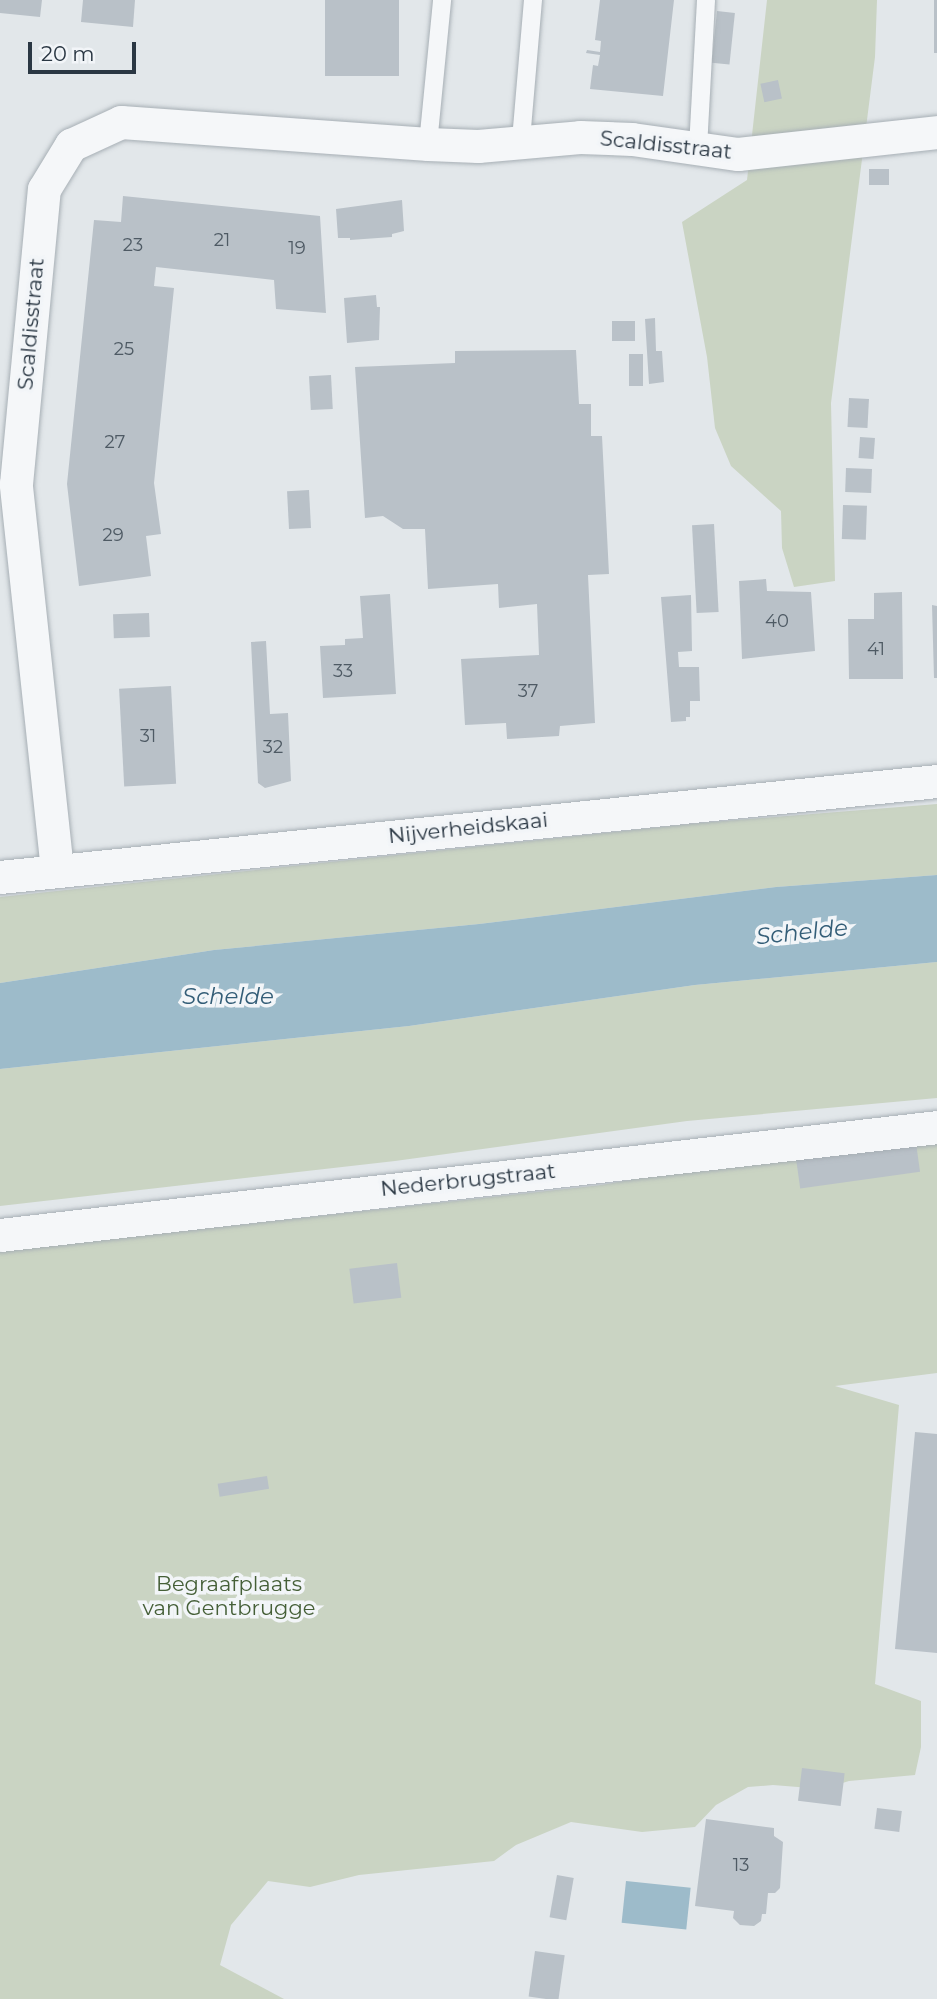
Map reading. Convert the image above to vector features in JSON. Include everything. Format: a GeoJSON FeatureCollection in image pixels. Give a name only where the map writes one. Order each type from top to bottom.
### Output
{"type":"FeatureCollection","features":[{"type":"Feature","properties":{"kind":"street","name":"Scaldisstraat"},"geometry":{"type":"LineString","coordinates":[[57,870],[16,484],[44,189],[71,145],[121,122],[478,146],[580,136],[632,139],[738,154],[937,132]]}},
{"type":"Feature","properties":{"kind":"street","name":"Nijverheidskaai"},"geometry":{"type":"LineString","coordinates":[[0,877],[937,781]]}},
{"type":"Feature","properties":{"kind":"street","name":"Nederbrugstraat"},"geometry":{"type":"LineString","coordinates":[[0,1235],[937,1128]]}},
{"type":"Feature","properties":{"kind":"lane"},"geometry":{"type":"LineString","coordinates":[[428,144],[442,0]]}},
{"type":"Feature","properties":{"kind":"lane"},"geometry":{"type":"LineString","coordinates":[[521,141],[533,0]]}},
{"type":"Feature","properties":{"kind":"lane"},"geometry":{"type":"LineString","coordinates":[[698,148],[706,0]]}},
{"type":"Feature","properties":{"kind":"green space"},"geometry":{"type":"Polygon","coordinates":[[[767,0],[877,0],[875,57],[831,403],[835,581],[794,587],[782,548],[781,511],[731,466],[715,428],[707,357],[682,222],[747,180],[767,0]]]}},
{"type":"Feature","properties":{"kind":"green space"},"geometry":{"type":"Polygon","coordinates":[[[937,804],[937,875],[776,887],[479,924],[214,950],[0,983],[0,897],[699,823],[937,804]]]}},
{"type":"Feature","properties":{"kind":"green space"},"geometry":{"type":"Polygon","coordinates":[[[937,962],[937,1098],[687,1121],[395,1161],[0,1206],[0,1069],[409,1026],[695,985],[937,962]]]}},
{"type":"Feature","properties":{"kind":"green space","name":"Begraafplaats van Gentbrugge"},"geometry":{"type":"Polygon","coordinates":[[[937,1141],[937,1373],[835,1386],[899,1405],[875,1684],[921,1701],[921,1747],[915,1775],[849,1781],[823,1789],[773,1785],[748,1787],[716,1805],[695,1827],[642,1832],[571,1822],[516,1845],[494,1861],[359,1875],[310,1887],[268,1881],[231,1925],[220,1965],[284,1999],[0,1999],[0,1251],[601,1185],[746,1160],[937,1141]]]}},
{"type":"Feature","properties":{"kind":"water","name":"Schelde"},"geometry":{"type":"Polygon","coordinates":[[[937,875],[937,962],[695,985],[409,1026],[0,1069],[0,983],[214,950],[479,924],[776,887],[937,875]]]}},
{"type":"Feature","properties":{"kind":"water"},"geometry":{"type":"Polygon","coordinates":[[[626,1881],[691,1888],[686,1930],[622,1923],[626,1881]]]}},
{"type":"Feature","properties":{"kind":"building"},"geometry":{"type":"Polygon","coordinates":[[[0,0],[42,0],[40,17],[0,13],[0,0]]]}},
{"type":"Feature","properties":{"kind":"building"},"geometry":{"type":"Polygon","coordinates":[[[83,0],[135,0],[133,27],[81,22],[83,0]]]}},
{"type":"Feature","properties":{"kind":"building"},"geometry":{"type":"Polygon","coordinates":[[[325,0],[399,0],[399,76],[325,76],[325,0]]]}},
{"type":"Feature","properties":{"kind":"building"},"geometry":{"type":"Polygon","coordinates":[[[600,0],[674,0],[663,96],[590,89],[593,65],[598,66],[600,55],[586,53],[587,50],[600,52],[601,41],[595,40],[600,0]]]}},
{"type":"Feature","properties":{"kind":"building"},"geometry":{"type":"Polygon","coordinates":[[[934,0],[937,0],[937,53],[934,53],[934,0]]]}},
{"type":"Feature","properties":{"kind":"building"},"geometry":{"type":"Polygon","coordinates":[[[717,11],[735,13],[729,65],[712,63],[717,11]]]}},
{"type":"Feature","properties":{"kind":"building"},"geometry":{"type":"Polygon","coordinates":[[[778,80],[782,99],[764,102],[760,84],[778,80]]]}},
{"type":"Feature","properties":{"kind":"building"},"geometry":{"type":"Polygon","coordinates":[[[869,169],[889,169],[889,185],[869,185],[869,169]]]}},
{"type":"Feature","properties":{"kind":"building"},"geometry":{"type":"Polygon","coordinates":[[[123,196],[320,216],[326,313],[276,309],[274,280],[156,267],[154,286],[174,288],[154,483],[161,534],[146,536],[151,576],[79,586],[67,484],[94,220],[121,222],[123,196]]]}},
{"type":"Feature","properties":{"kind":"building"},"geometry":{"type":"Polygon","coordinates":[[[402,200],[404,231],[392,234],[392,237],[350,240],[338,238],[336,209],[402,200]]]}},
{"type":"Feature","properties":{"kind":"building"},"geometry":{"type":"Polygon","coordinates":[[[376,295],[377,307],[380,307],[379,340],[347,343],[344,298],[376,295]]]}},
{"type":"Feature","properties":{"kind":"building"},"geometry":{"type":"Polygon","coordinates":[[[655,318],[656,351],[662,351],[664,382],[649,384],[645,319],[655,318]]]}},
{"type":"Feature","properties":{"kind":"building"},"geometry":{"type":"Polygon","coordinates":[[[612,321],[635,321],[635,341],[612,341],[612,321]]]}},
{"type":"Feature","properties":{"kind":"building"},"geometry":{"type":"Polygon","coordinates":[[[576,350],[579,404],[591,404],[591,436],[602,436],[609,574],[588,575],[595,723],[560,726],[559,736],[507,739],[506,723],[465,725],[461,659],[539,655],[537,604],[499,608],[498,584],[428,589],[425,529],[403,529],[383,516],[365,518],[355,367],[455,363],[455,351],[576,350]]]}},
{"type":"Feature","properties":{"kind":"building"},"geometry":{"type":"Polygon","coordinates":[[[629,354],[643,354],[643,386],[629,386],[629,354]]]}},
{"type":"Feature","properties":{"kind":"building"},"geometry":{"type":"Polygon","coordinates":[[[331,375],[333,409],[311,410],[309,376],[331,375]]]}},
{"type":"Feature","properties":{"kind":"building"},"geometry":{"type":"Polygon","coordinates":[[[849,398],[869,399],[867,428],[847,427],[849,398]]]}},
{"type":"Feature","properties":{"kind":"building"},"geometry":{"type":"Polygon","coordinates":[[[860,437],[875,438],[873,459],[859,458],[860,437]]]}},
{"type":"Feature","properties":{"kind":"building"},"geometry":{"type":"Polygon","coordinates":[[[846,468],[872,469],[871,493],[845,492],[846,468]]]}},
{"type":"Feature","properties":{"kind":"building"},"geometry":{"type":"Polygon","coordinates":[[[309,490],[311,528],[289,529],[287,491],[309,490]]]}},
{"type":"Feature","properties":{"kind":"building"},"geometry":{"type":"Polygon","coordinates":[[[843,505],[867,506],[866,540],[842,539],[843,505]]]}},
{"type":"Feature","properties":{"kind":"building"},"geometry":{"type":"Polygon","coordinates":[[[714,524],[719,612],[697,613],[692,525],[714,524]]]}},
{"type":"Feature","properties":{"kind":"building"},"geometry":{"type":"Polygon","coordinates":[[[766,579],[767,591],[811,592],[815,651],[742,659],[739,581],[766,579]]]}},
{"type":"Feature","properties":{"kind":"building"},"geometry":{"type":"Polygon","coordinates":[[[902,592],[903,679],[849,679],[848,619],[874,619],[874,593],[902,592]]]}},
{"type":"Feature","properties":{"kind":"building"},"geometry":{"type":"Polygon","coordinates":[[[390,594],[396,694],[323,698],[320,646],[345,645],[345,639],[363,638],[360,596],[390,594]]]}},
{"type":"Feature","properties":{"kind":"building"},"geometry":{"type":"Polygon","coordinates":[[[691,595],[692,651],[678,652],[679,667],[699,667],[700,701],[690,701],[690,717],[686,717],[686,721],[671,722],[661,597],[691,595]]]}},
{"type":"Feature","properties":{"kind":"building"},"geometry":{"type":"Polygon","coordinates":[[[932,605],[937,606],[937,678],[934,678],[932,605]]]}},
{"type":"Feature","properties":{"kind":"building"},"geometry":{"type":"Polygon","coordinates":[[[149,613],[150,637],[114,638],[113,614],[149,613]]]}},
{"type":"Feature","properties":{"kind":"building"},"geometry":{"type":"Polygon","coordinates":[[[266,641],[270,714],[288,713],[291,781],[265,788],[258,783],[251,642],[266,641]]]}},
{"type":"Feature","properties":{"kind":"building"},"geometry":{"type":"Polygon","coordinates":[[[171,686],[176,784],[124,787],[119,689],[171,686]]]}},
{"type":"Feature","properties":{"kind":"building"},"geometry":{"type":"Polygon","coordinates":[[[916,1143],[920,1172],[800,1189],[796,1160],[916,1143]]]}},
{"type":"Feature","properties":{"kind":"building"},"geometry":{"type":"Polygon","coordinates":[[[397,1263],[401,1298],[354,1304],[349,1269],[397,1263]]]}},
{"type":"Feature","properties":{"kind":"building"},"geometry":{"type":"Polygon","coordinates":[[[915,1432],[937,1434],[937,1653],[895,1649],[915,1432]]]}},
{"type":"Feature","properties":{"kind":"building"},"geometry":{"type":"Polygon","coordinates":[[[267,1476],[269,1489],[220,1497],[218,1484],[267,1476]]]}},
{"type":"Feature","properties":{"kind":"building"},"geometry":{"type":"Polygon","coordinates":[[[802,1768],[845,1773],[841,1806],[798,1801],[802,1768]]]}},
{"type":"Feature","properties":{"kind":"building"},"geometry":{"type":"Polygon","coordinates":[[[877,1808],[902,1811],[899,1832],[874,1829],[877,1808]]]}},
{"type":"Feature","properties":{"kind":"building"},"geometry":{"type":"Polygon","coordinates":[[[706,1819],[774,1828],[774,1836],[783,1842],[780,1888],[775,1893],[768,1893],[766,1914],[762,1914],[761,1921],[754,1926],[740,1925],[733,1918],[734,1911],[695,1906],[706,1819]]]}},
{"type":"Feature","properties":{"kind":"building"},"geometry":{"type":"Polygon","coordinates":[[[557,1875],[574,1878],[566,1920],[550,1917],[557,1875]]]}},
{"type":"Feature","properties":{"kind":"building"},"geometry":{"type":"Polygon","coordinates":[[[535,1951],[565,1955],[559,1999],[529,1997],[535,1951]]]}}]}
